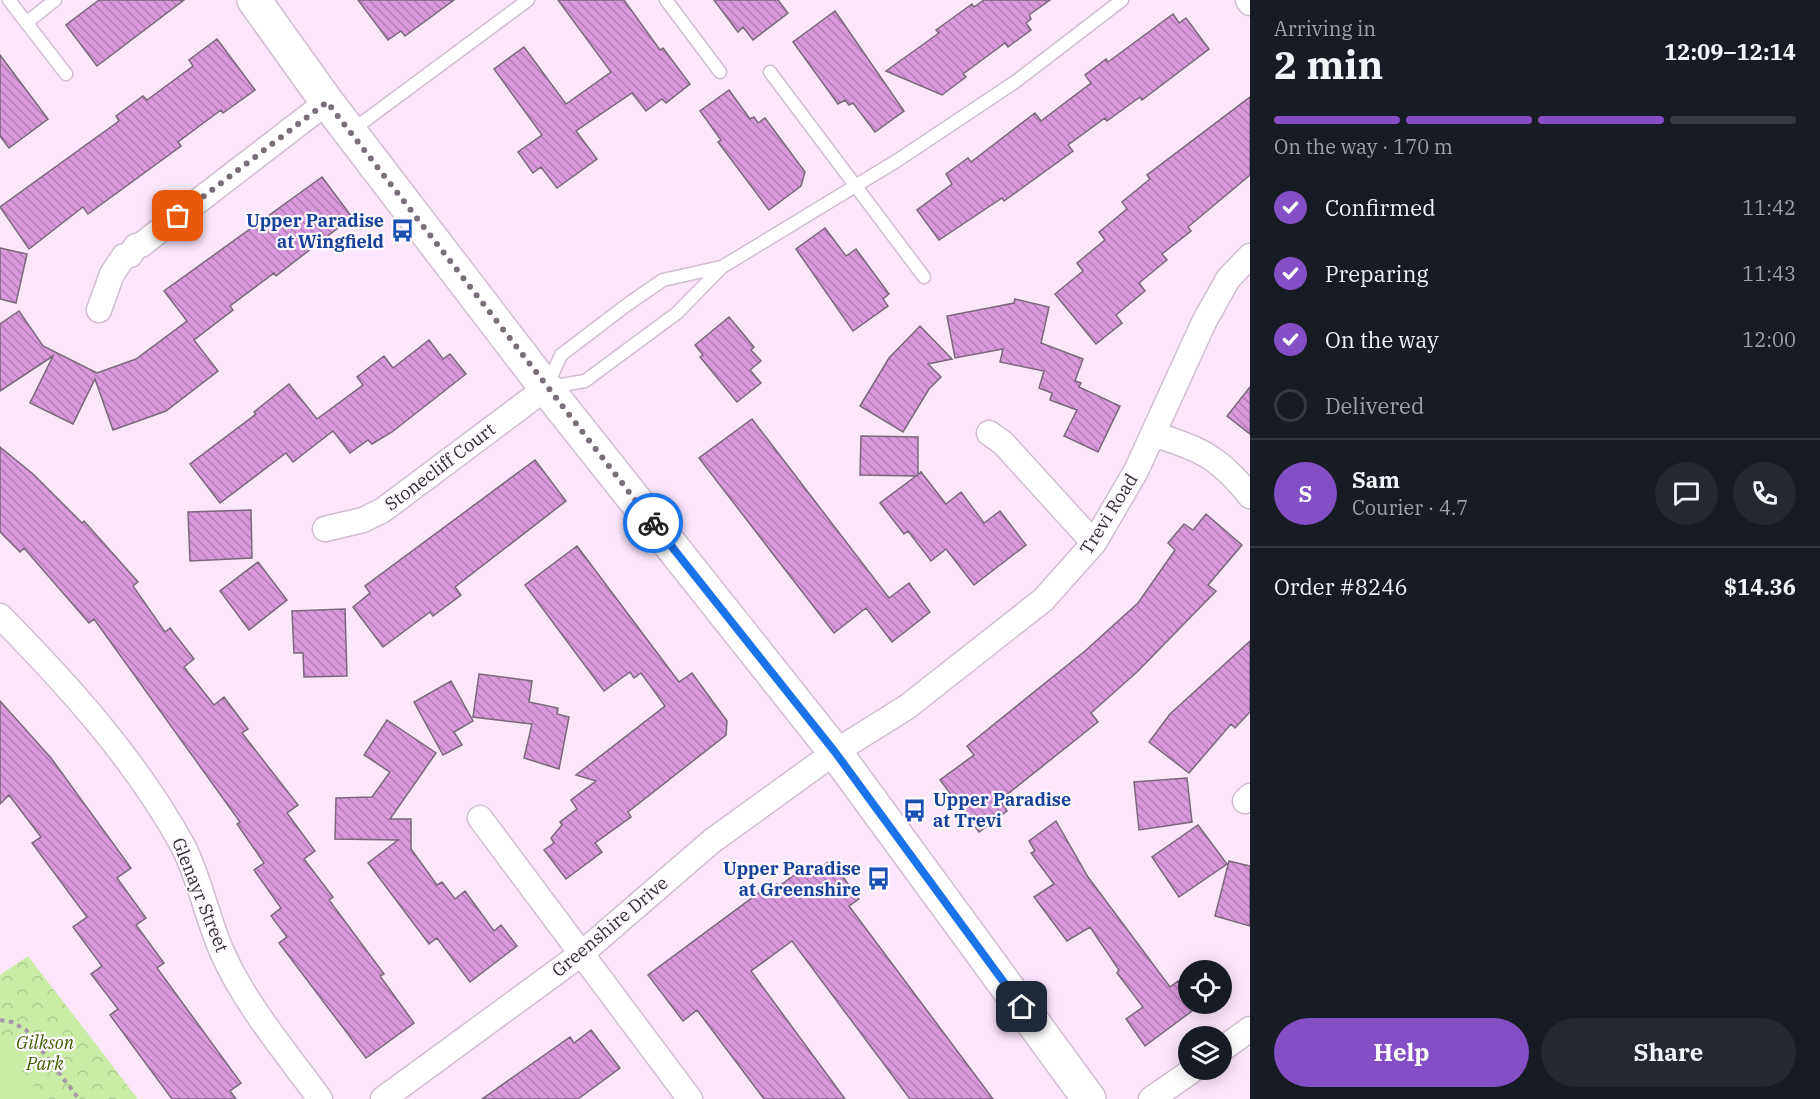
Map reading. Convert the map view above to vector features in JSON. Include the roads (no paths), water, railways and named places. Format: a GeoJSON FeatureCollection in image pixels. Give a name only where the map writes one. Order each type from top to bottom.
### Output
{"type":"FeatureCollection","features":[{"type":"Feature","properties":{"kind":"main road"},"geometry":{"type":"LineString","coordinates":[[254,0],[327,102],[546,388],[835,752],[1089,1099]]}},
{"type":"Feature","properties":{"kind":"street"},"geometry":{"type":"LineString","coordinates":[[99,310],[112,274],[124,256],[129,255],[136,246],[141,245],[327,102]]}},
{"type":"Feature","properties":{"kind":"street","name":"Trevi Road"},"geometry":{"type":"LineString","coordinates":[[835,752],[907,707],[999,637],[1043,600],[1094,543],[1136,471],[1204,322],[1228,279],[1250,256]]}},
{"type":"Feature","properties":{"kind":"street","name":"Stonecliff Court"},"geometry":{"type":"LineString","coordinates":[[325,529],[363,520],[383,510],[546,388]]}},
{"type":"Feature","properties":{"kind":"street"},"geometry":{"type":"LineString","coordinates":[[989,433],[1003,443],[1094,543]]}},
{"type":"Feature","properties":{"kind":"street"},"geometry":{"type":"LineString","coordinates":[[1154,434],[1207,454],[1230,471],[1250,496]]}},
{"type":"Feature","properties":{"kind":"street","name":"Glenayr Street"},"geometry":{"type":"LineString","coordinates":[[0,616],[65,682],[155,801],[184,848],[222,952],[245,996],[320,1099]]}},
{"type":"Feature","properties":{"kind":"street","name":"Greenshire Drive"},"geometry":{"type":"LineString","coordinates":[[383,1099],[581,954],[712,841],[835,752]]}},
{"type":"Feature","properties":{"kind":"street"},"geometry":{"type":"LineString","coordinates":[[480,818],[690,1099]]}},
{"type":"Feature","properties":{"kind":"street"},"geometry":{"type":"LineString","coordinates":[[1232,1042],[1250,1029]]}},
{"type":"Feature","properties":{"kind":"street"},"geometry":{"type":"LineString","coordinates":[[1151,1099],[1179,1080]]}},
{"type":"Feature","properties":{"kind":"lane"},"geometry":{"type":"LineString","coordinates":[[9,0],[66,74]]}},
{"type":"Feature","properties":{"kind":"lane"},"geometry":{"type":"LineString","coordinates":[[26,23],[55,0]]}},
{"type":"Feature","properties":{"kind":"lane"},"geometry":{"type":"LineString","coordinates":[[350,131],[528,0]]}},
{"type":"Feature","properties":{"kind":"lane"},"geometry":{"type":"LineString","coordinates":[[666,0],[720,72]]}},
{"type":"Feature","properties":{"kind":"lane"},"geometry":{"type":"LineString","coordinates":[[546,388],[585,381],[677,313],[722,267],[854,187],[1015,82],[1122,0]]}},
{"type":"Feature","properties":{"kind":"lane"},"geometry":{"type":"LineString","coordinates":[[770,72],[854,187],[924,277]]}},
{"type":"Feature","properties":{"kind":"lane"},"geometry":{"type":"LineString","coordinates":[[546,388],[561,355],[628,303],[663,280],[722,267]]}},
{"type":"Feature","properties":{"kind":"place","name":"Upper Paradise at Wingfield"},"geometry":{"type":"Point","coordinates":[402,231]}},
{"type":"Feature","properties":{"kind":"place","name":"Upper Paradise at Trevi"},"geometry":{"type":"Point","coordinates":[915,810]}},
{"type":"Feature","properties":{"kind":"place","name":"Upper Paradise at Greenshire"},"geometry":{"type":"Point","coordinates":[879,879]}},
{"type":"Feature","properties":{"kind":"park label","name":"Gilkson Park"},"geometry":{"type":"Point","coordinates":[45,1053]}}]}
